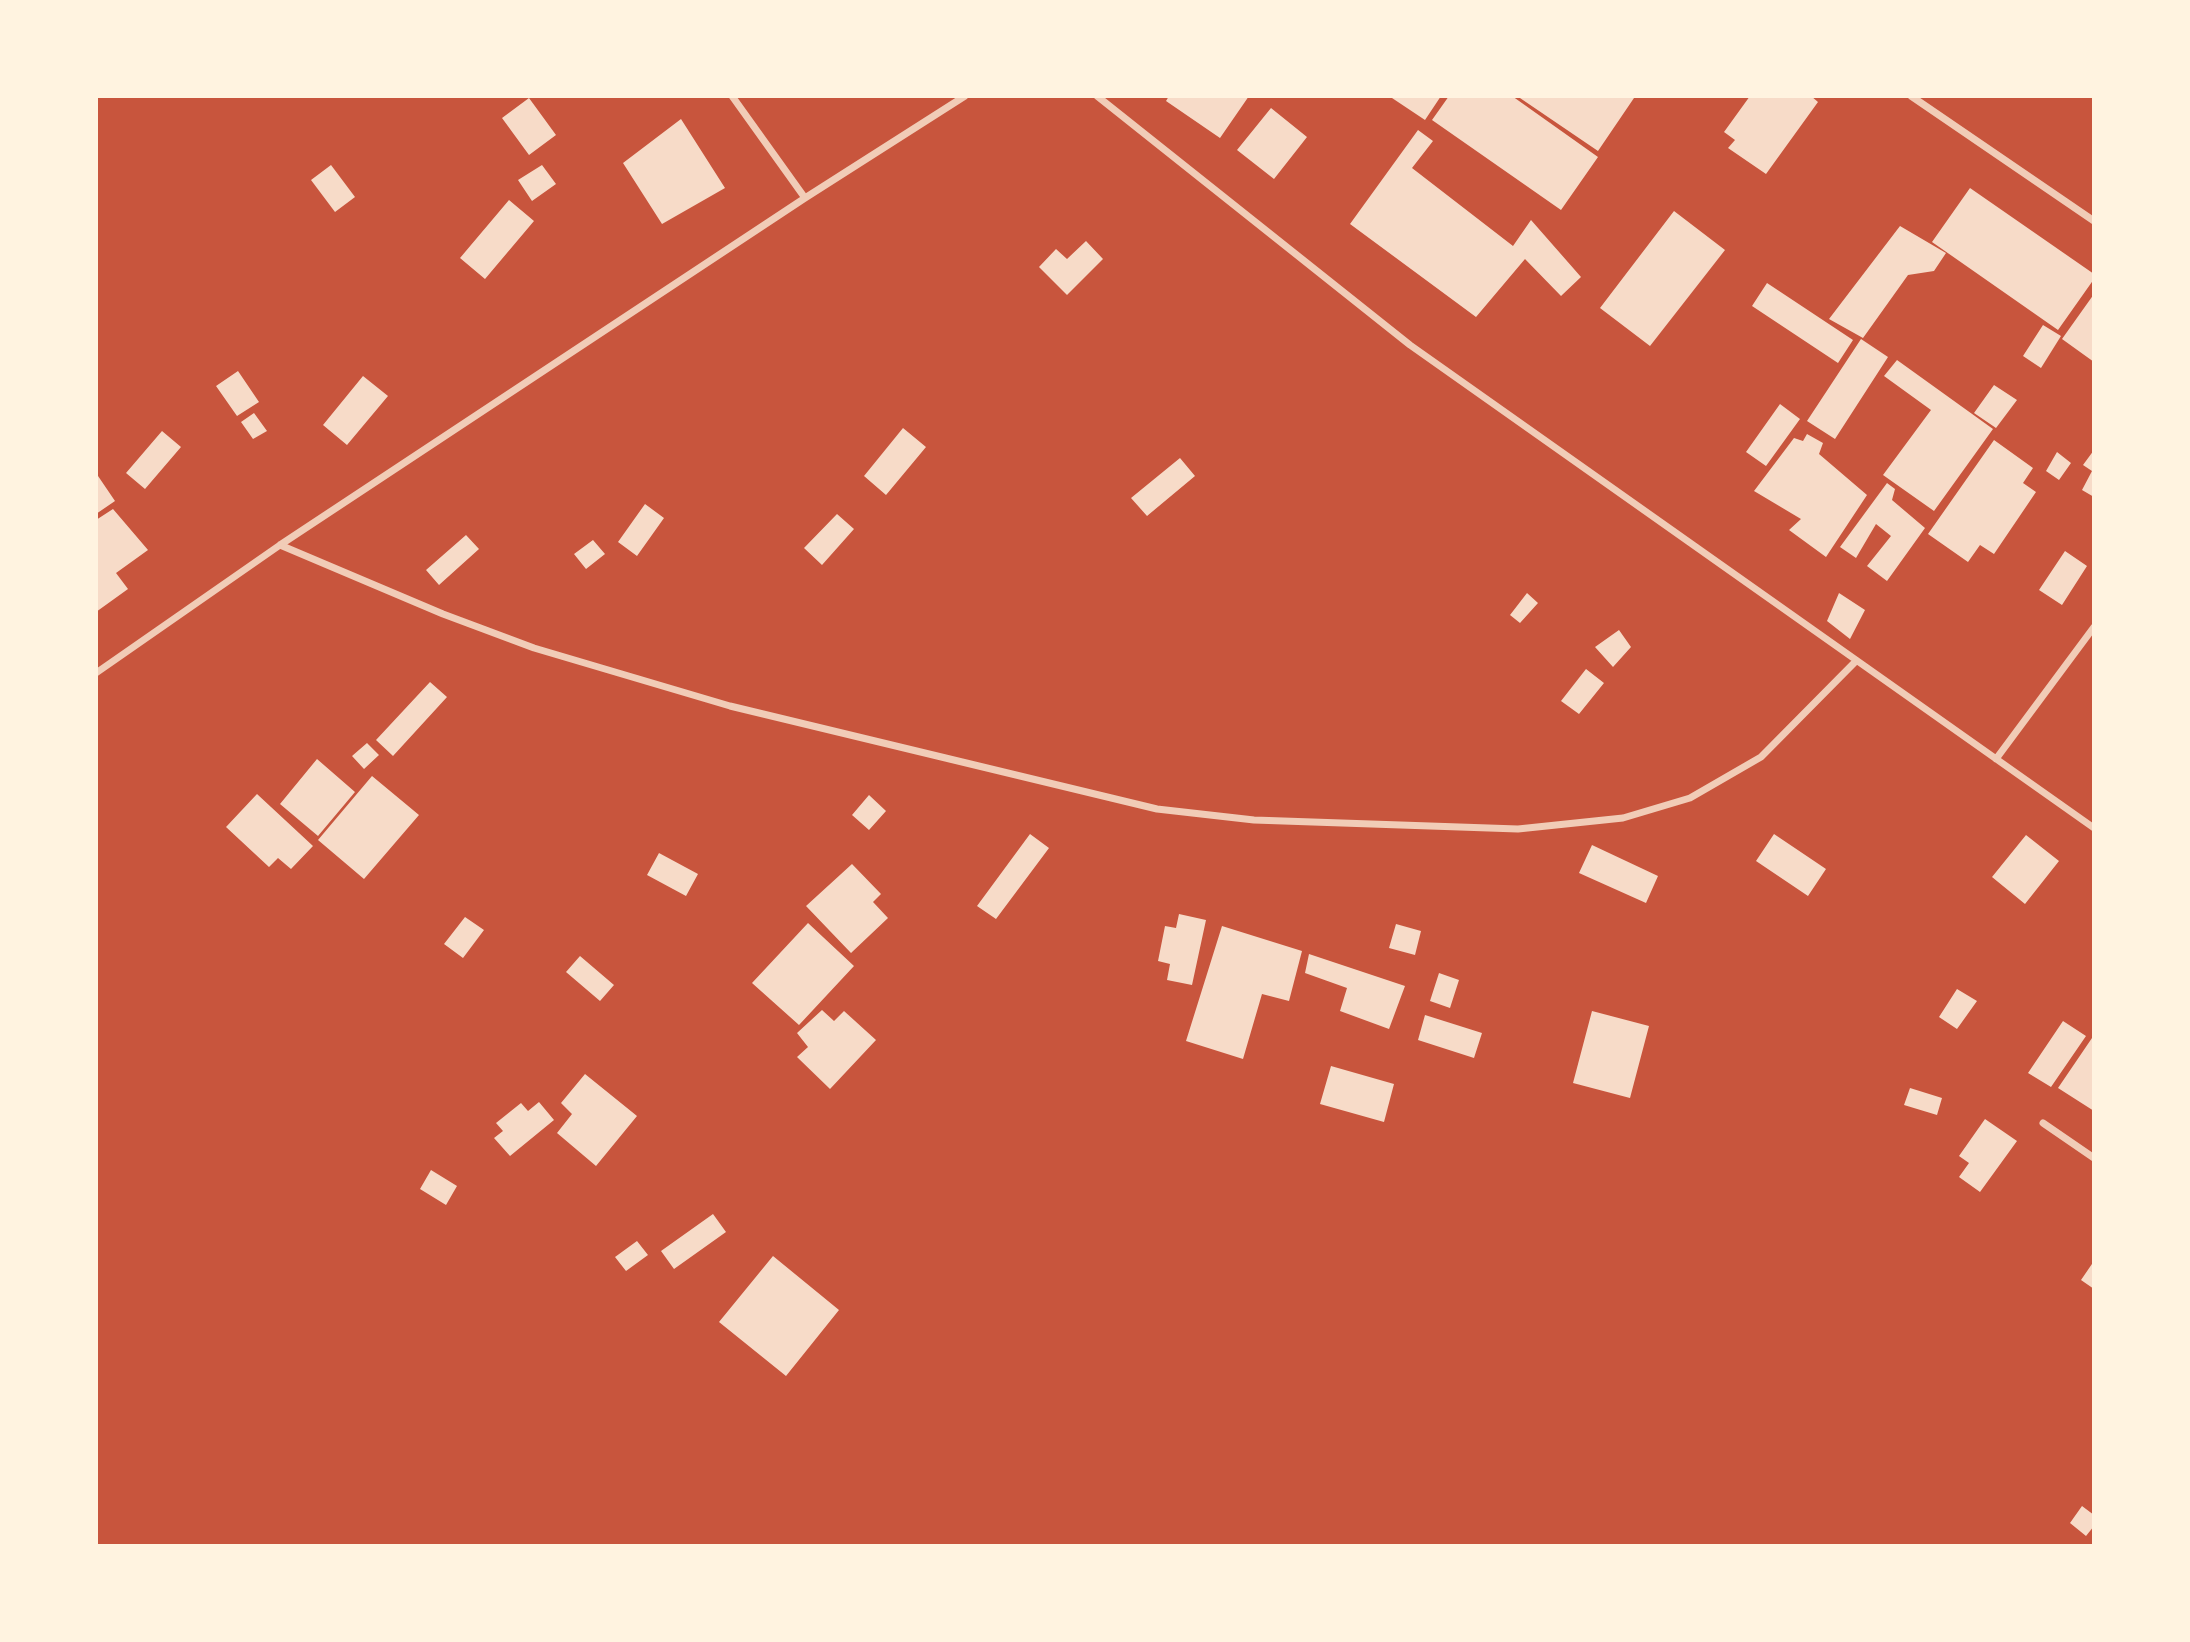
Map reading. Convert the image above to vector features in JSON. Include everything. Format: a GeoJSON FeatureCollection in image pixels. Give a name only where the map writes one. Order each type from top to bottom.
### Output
{"type":"FeatureCollection","features":[{"type":"Feature","properties":{"kind":"street"},"geometry":{"type":"LineString","coordinates":[[732,96],[805,198]]}},
{"type":"Feature","properties":{"kind":"street"},"geometry":{"type":"LineString","coordinates":[[96,673],[280,545],[805,198],[965,96]]}},
{"type":"Feature","properties":{"kind":"street"},"geometry":{"type":"LineString","coordinates":[[1097,96],[1410,345],[2094,828]]}},
{"type":"Feature","properties":{"kind":"street"},"geometry":{"type":"LineString","coordinates":[[1911,96],[2094,221]]}},
{"type":"Feature","properties":{"kind":"street"},"geometry":{"type":"LineString","coordinates":[[280,545],[443,614],[534,648],[730,706],[1157,809],[1254,820],[1518,829],[1623,818],[1690,798],[1760,757],[1856,661]]}},
{"type":"Feature","properties":{"kind":"street"},"geometry":{"type":"LineString","coordinates":[[1996,759],[2094,627]]}},
{"type":"Feature","properties":{"kind":"street"},"geometry":{"type":"LineString","coordinates":[[2043,1123],[2094,1158]]}},
{"type":"Feature","properties":{"kind":"building"},"geometry":{"type":"Polygon","coordinates":[[[1169,96],[1249,96],[1220,138],[1166,101],[1169,96]]]}},
{"type":"Feature","properties":{"kind":"building"},"geometry":{"type":"Polygon","coordinates":[[[1389,96],[1441,96],[1425,120],[1389,96]]]}},
{"type":"Feature","properties":{"kind":"building"},"geometry":{"type":"Polygon","coordinates":[[[1449,96],[1512,96],[1598,157],[1561,210],[1432,120],[1449,96]]]}},
{"type":"Feature","properties":{"kind":"building"},"geometry":{"type":"Polygon","coordinates":[[[1517,96],[1630,96],[1634,98],[1598,151],[1517,96]]]}},
{"type":"Feature","properties":{"kind":"building"},"geometry":{"type":"Polygon","coordinates":[[[1750,96],[1811,96],[1818,102],[1766,174],[1728,148],[1735,140],[1724,132],[1750,96]]]}},
{"type":"Feature","properties":{"kind":"building"},"geometry":{"type":"Polygon","coordinates":[[[529,98],[556,135],[529,155],[502,118],[529,98]]]}},
{"type":"Feature","properties":{"kind":"building"},"geometry":{"type":"Polygon","coordinates":[[[1271,108],[1307,137],[1274,179],[1237,150],[1271,108]]]}},
{"type":"Feature","properties":{"kind":"building"},"geometry":{"type":"Polygon","coordinates":[[[681,119],[725,188],[662,224],[623,163],[681,119]]]}},
{"type":"Feature","properties":{"kind":"building"},"geometry":{"type":"Polygon","coordinates":[[[1418,130],[1433,141],[1412,168],[1513,246],[1531,220],[1581,277],[1561,296],[1525,259],[1476,317],[1350,224],[1418,130]]]}},
{"type":"Feature","properties":{"kind":"building"},"geometry":{"type":"Polygon","coordinates":[[[331,165],[355,197],[335,212],[311,180],[331,165]]]}},
{"type":"Feature","properties":{"kind":"building"},"geometry":{"type":"Polygon","coordinates":[[[542,165],[556,184],[532,201],[518,180],[542,165]]]}},
{"type":"Feature","properties":{"kind":"building"},"geometry":{"type":"Polygon","coordinates":[[[1970,188],[2094,274],[2094,279],[2058,330],[1932,242],[1970,188]]]}},
{"type":"Feature","properties":{"kind":"building"},"geometry":{"type":"Polygon","coordinates":[[[509,200],[534,221],[485,279],[460,258],[509,200]]]}},
{"type":"Feature","properties":{"kind":"building"},"geometry":{"type":"Polygon","coordinates":[[[1674,211],[1725,250],[1650,346],[1600,308],[1674,211]]]}},
{"type":"Feature","properties":{"kind":"building"},"geometry":{"type":"Polygon","coordinates":[[[1900,226],[1946,253],[1934,271],[1908,275],[1863,338],[1829,319],[1900,226]]]}},
{"type":"Feature","properties":{"kind":"building"},"geometry":{"type":"Polygon","coordinates":[[[1086,241],[1103,259],[1067,295],[1039,267],[1056,249],[1067,259],[1086,241]]]}},
{"type":"Feature","properties":{"kind":"building"},"geometry":{"type":"Polygon","coordinates":[[[1767,283],[1853,340],[1838,363],[1752,306],[1767,283]]]}},
{"type":"Feature","properties":{"kind":"building"},"geometry":{"type":"Polygon","coordinates":[[[2094,294],[2094,362],[2062,339],[2094,294]]]}},
{"type":"Feature","properties":{"kind":"building"},"geometry":{"type":"Polygon","coordinates":[[[2043,325],[2061,336],[2041,368],[2023,356],[2043,325]]]}},
{"type":"Feature","properties":{"kind":"building"},"geometry":{"type":"Polygon","coordinates":[[[1861,339],[1888,357],[1835,439],[1807,421],[1861,339]]]}},
{"type":"Feature","properties":{"kind":"building"},"geometry":{"type":"Polygon","coordinates":[[[1897,360],[1993,429],[1934,511],[1883,475],[1931,410],[1884,376],[1897,360]]]}},
{"type":"Feature","properties":{"kind":"building"},"geometry":{"type":"Polygon","coordinates":[[[238,371],[259,402],[237,416],[216,386],[238,371]]]}},
{"type":"Feature","properties":{"kind":"building"},"geometry":{"type":"Polygon","coordinates":[[[363,376],[388,396],[347,445],[323,425],[363,376]]]}},
{"type":"Feature","properties":{"kind":"building"},"geometry":{"type":"Polygon","coordinates":[[[1994,385],[2017,400],[1996,428],[1974,413],[1994,385]]]}},
{"type":"Feature","properties":{"kind":"building"},"geometry":{"type":"Polygon","coordinates":[[[1780,404],[1800,419],[1766,466],[1746,452],[1780,404]]]}},
{"type":"Feature","properties":{"kind":"building"},"geometry":{"type":"Polygon","coordinates":[[[254,413],[267,431],[253,439],[241,422],[254,413]]]}},
{"type":"Feature","properties":{"kind":"building"},"geometry":{"type":"Polygon","coordinates":[[[903,428],[926,447],[886,495],[864,476],[903,428]]]}},
{"type":"Feature","properties":{"kind":"building"},"geometry":{"type":"Polygon","coordinates":[[[162,431],[181,447],[145,489],[126,473],[162,431]]]}},
{"type":"Feature","properties":{"kind":"building"},"geometry":{"type":"Polygon","coordinates":[[[1807,434],[1823,443],[1819,454],[1867,495],[1826,557],[1789,530],[1801,519],[1754,491],[1794,438],[1803,441],[1807,434]]]}},
{"type":"Feature","properties":{"kind":"building"},"geometry":{"type":"Polygon","coordinates":[[[1994,440],[2033,468],[2023,483],[2036,492],[1994,554],[1980,545],[1968,562],[1928,534],[1994,440]]]}},
{"type":"Feature","properties":{"kind":"building"},"geometry":{"type":"Polygon","coordinates":[[[2094,450],[2094,497],[2082,490],[2092,471],[2083,465],[2094,450]]]}},
{"type":"Feature","properties":{"kind":"building"},"geometry":{"type":"Polygon","coordinates":[[[2057,452],[2071,463],[2059,480],[2046,471],[2057,452]]]}},
{"type":"Feature","properties":{"kind":"building"},"geometry":{"type":"Polygon","coordinates":[[[1180,458],[1195,476],[1147,516],[1131,498],[1180,458]]]}},
{"type":"Feature","properties":{"kind":"building"},"geometry":{"type":"Polygon","coordinates":[[[96,473],[115,501],[96,514],[96,473]]]}},
{"type":"Feature","properties":{"kind":"building"},"geometry":{"type":"Polygon","coordinates":[[[1887,483],[1895,489],[1892,500],[1925,528],[1887,581],[1867,566],[1891,536],[1876,524],[1856,558],[1840,547],[1887,483]]]}},
{"type":"Feature","properties":{"kind":"building"},"geometry":{"type":"Polygon","coordinates":[[[645,504],[664,518],[637,556],[618,542],[645,504]]]}},
{"type":"Feature","properties":{"kind":"building"},"geometry":{"type":"Polygon","coordinates":[[[113,509],[148,550],[116,573],[128,589],[96,612],[96,520],[113,509]]]}},
{"type":"Feature","properties":{"kind":"building"},"geometry":{"type":"Polygon","coordinates":[[[837,514],[854,529],[822,565],[804,548],[837,514]]]}},
{"type":"Feature","properties":{"kind":"building"},"geometry":{"type":"Polygon","coordinates":[[[466,535],[479,549],[439,585],[426,570],[466,535]]]}},
{"type":"Feature","properties":{"kind":"building"},"geometry":{"type":"Polygon","coordinates":[[[593,540],[605,554],[586,569],[574,554],[593,540]]]}},
{"type":"Feature","properties":{"kind":"building"},"geometry":{"type":"Polygon","coordinates":[[[2065,551],[2087,566],[2062,605],[2039,590],[2065,551]]]}},
{"type":"Feature","properties":{"kind":"building"},"geometry":{"type":"Polygon","coordinates":[[[1527,593],[1538,603],[1520,623],[1510,615],[1527,593]]]}},
{"type":"Feature","properties":{"kind":"building"},"geometry":{"type":"Polygon","coordinates":[[[1839,593],[1865,610],[1850,639],[1827,621],[1839,593]]]}},
{"type":"Feature","properties":{"kind":"building"},"geometry":{"type":"Polygon","coordinates":[[[1619,630],[1631,647],[1613,667],[1595,647],[1619,630]]]}},
{"type":"Feature","properties":{"kind":"building"},"geometry":{"type":"Polygon","coordinates":[[[1586,669],[1604,683],[1579,714],[1561,701],[1586,669]]]}},
{"type":"Feature","properties":{"kind":"building"},"geometry":{"type":"Polygon","coordinates":[[[430,682],[447,697],[393,756],[376,740],[430,682]]]}},
{"type":"Feature","properties":{"kind":"building"},"geometry":{"type":"Polygon","coordinates":[[[367,743],[379,755],[364,769],[352,756],[367,743]]]}},
{"type":"Feature","properties":{"kind":"building"},"geometry":{"type":"Polygon","coordinates":[[[317,759],[355,792],[318,836],[280,804],[317,759]]]}},
{"type":"Feature","properties":{"kind":"building"},"geometry":{"type":"Polygon","coordinates":[[[372,776],[419,815],[364,879],[318,840],[372,776]]]}},
{"type":"Feature","properties":{"kind":"building"},"geometry":{"type":"Polygon","coordinates":[[[257,794],[313,846],[291,869],[278,858],[269,867],[226,827],[257,794]]]}},
{"type":"Feature","properties":{"kind":"building"},"geometry":{"type":"Polygon","coordinates":[[[869,795],[886,811],[869,830],[852,815],[869,795]]]}},
{"type":"Feature","properties":{"kind":"building"},"geometry":{"type":"Polygon","coordinates":[[[1030,834],[1049,848],[996,919],[977,906],[1030,834]]]}},
{"type":"Feature","properties":{"kind":"building"},"geometry":{"type":"Polygon","coordinates":[[[1774,834],[1826,869],[1808,896],[1756,861],[1774,834]]]}},
{"type":"Feature","properties":{"kind":"building"},"geometry":{"type":"Polygon","coordinates":[[[2026,835],[2059,861],[2025,904],[1992,877],[2026,835]]]}},
{"type":"Feature","properties":{"kind":"building"},"geometry":{"type":"Polygon","coordinates":[[[1592,845],[1658,876],[1646,903],[1579,873],[1592,845]]]}},
{"type":"Feature","properties":{"kind":"building"},"geometry":{"type":"Polygon","coordinates":[[[659,853],[698,874],[686,896],[647,875],[659,853]]]}},
{"type":"Feature","properties":{"kind":"building"},"geometry":{"type":"Polygon","coordinates":[[[852,864],[881,894],[873,902],[888,918],[851,953],[806,906],[852,864]]]}},
{"type":"Feature","properties":{"kind":"building"},"geometry":{"type":"Polygon","coordinates":[[[1179,914],[1206,920],[1192,985],[1167,980],[1170,964],[1158,961],[1165,926],[1176,928],[1179,914]]]}},
{"type":"Feature","properties":{"kind":"building"},"geometry":{"type":"Polygon","coordinates":[[[465,917],[484,930],[463,958],[444,944],[465,917]]]}},
{"type":"Feature","properties":{"kind":"building"},"geometry":{"type":"Polygon","coordinates":[[[808,923],[854,966],[799,1025],[752,983],[808,923]]]}},
{"type":"Feature","properties":{"kind":"building"},"geometry":{"type":"Polygon","coordinates":[[[1396,924],[1421,931],[1415,955],[1389,948],[1396,924]]]}},
{"type":"Feature","properties":{"kind":"building"},"geometry":{"type":"Polygon","coordinates":[[[1222,926],[1302,951],[1289,1001],[1262,994],[1243,1059],[1186,1041],[1222,926]]]}},
{"type":"Feature","properties":{"kind":"building"},"geometry":{"type":"Polygon","coordinates":[[[1309,954],[1405,986],[1389,1029],[1340,1011],[1347,988],[1305,973],[1309,954]]]}},
{"type":"Feature","properties":{"kind":"building"},"geometry":{"type":"Polygon","coordinates":[[[580,956],[614,985],[600,1001],[566,972],[580,956]]]}},
{"type":"Feature","properties":{"kind":"building"},"geometry":{"type":"Polygon","coordinates":[[[1439,973],[1459,980],[1450,1008],[1430,1001],[1439,973]]]}},
{"type":"Feature","properties":{"kind":"building"},"geometry":{"type":"Polygon","coordinates":[[[1957,989],[1977,1001],[1957,1029],[1939,1017],[1957,989]]]}},
{"type":"Feature","properties":{"kind":"building"},"geometry":{"type":"Polygon","coordinates":[[[822,1010],[834,1021],[844,1011],[876,1040],[830,1089],[797,1057],[808,1047],[797,1033],[822,1010]]]}},
{"type":"Feature","properties":{"kind":"building"},"geometry":{"type":"Polygon","coordinates":[[[1592,1011],[1649,1026],[1630,1098],[1573,1083],[1592,1011]]]}},
{"type":"Feature","properties":{"kind":"building"},"geometry":{"type":"Polygon","coordinates":[[[1425,1015],[1482,1033],[1474,1058],[1418,1040],[1425,1015]]]}},
{"type":"Feature","properties":{"kind":"building"},"geometry":{"type":"Polygon","coordinates":[[[2063,1021],[2086,1036],[2051,1087],[2028,1073],[2063,1021]]]}},
{"type":"Feature","properties":{"kind":"building"},"geometry":{"type":"Polygon","coordinates":[[[2092,1038],[2094,1039],[2094,1111],[2058,1088],[2092,1038]]]}},
{"type":"Feature","properties":{"kind":"building"},"geometry":{"type":"Polygon","coordinates":[[[1331,1066],[1394,1084],[1384,1122],[1320,1104],[1331,1066]]]}},
{"type":"Feature","properties":{"kind":"building"},"geometry":{"type":"Polygon","coordinates":[[[585,1074],[637,1116],[596,1166],[557,1133],[572,1114],[561,1103],[585,1074]]]}},
{"type":"Feature","properties":{"kind":"building"},"geometry":{"type":"Polygon","coordinates":[[[1910,1088],[1942,1098],[1937,1115],[1904,1105],[1910,1088]]]}},
{"type":"Feature","properties":{"kind":"building"},"geometry":{"type":"Polygon","coordinates":[[[539,1102],[554,1120],[510,1156],[494,1138],[503,1131],[496,1123],[521,1103],[528,1111],[539,1102]]]}},
{"type":"Feature","properties":{"kind":"building"},"geometry":{"type":"Polygon","coordinates":[[[1985,1119],[2017,1141],[1980,1192],[1959,1177],[1969,1163],[1959,1156],[1985,1119]]]}},
{"type":"Feature","properties":{"kind":"building"},"geometry":{"type":"Polygon","coordinates":[[[431,1170],[457,1186],[446,1205],[420,1189],[431,1170]]]}},
{"type":"Feature","properties":{"kind":"building"},"geometry":{"type":"Polygon","coordinates":[[[713,1214],[726,1232],[674,1269],[661,1251],[713,1214]]]}},
{"type":"Feature","properties":{"kind":"building"},"geometry":{"type":"Polygon","coordinates":[[[637,1241],[648,1255],[626,1271],[615,1257],[637,1241]]]}},
{"type":"Feature","properties":{"kind":"building"},"geometry":{"type":"Polygon","coordinates":[[[773,1256],[839,1310],[786,1376],[719,1322],[773,1256]]]}},
{"type":"Feature","properties":{"kind":"building"},"geometry":{"type":"Polygon","coordinates":[[[2094,1261],[2094,1289],[2081,1280],[2094,1261]]]}},
{"type":"Feature","properties":{"kind":"building"},"geometry":{"type":"Polygon","coordinates":[[[2082,1506],[2094,1515],[2094,1526],[2086,1536],[2070,1523],[2082,1506]]]}}]}
